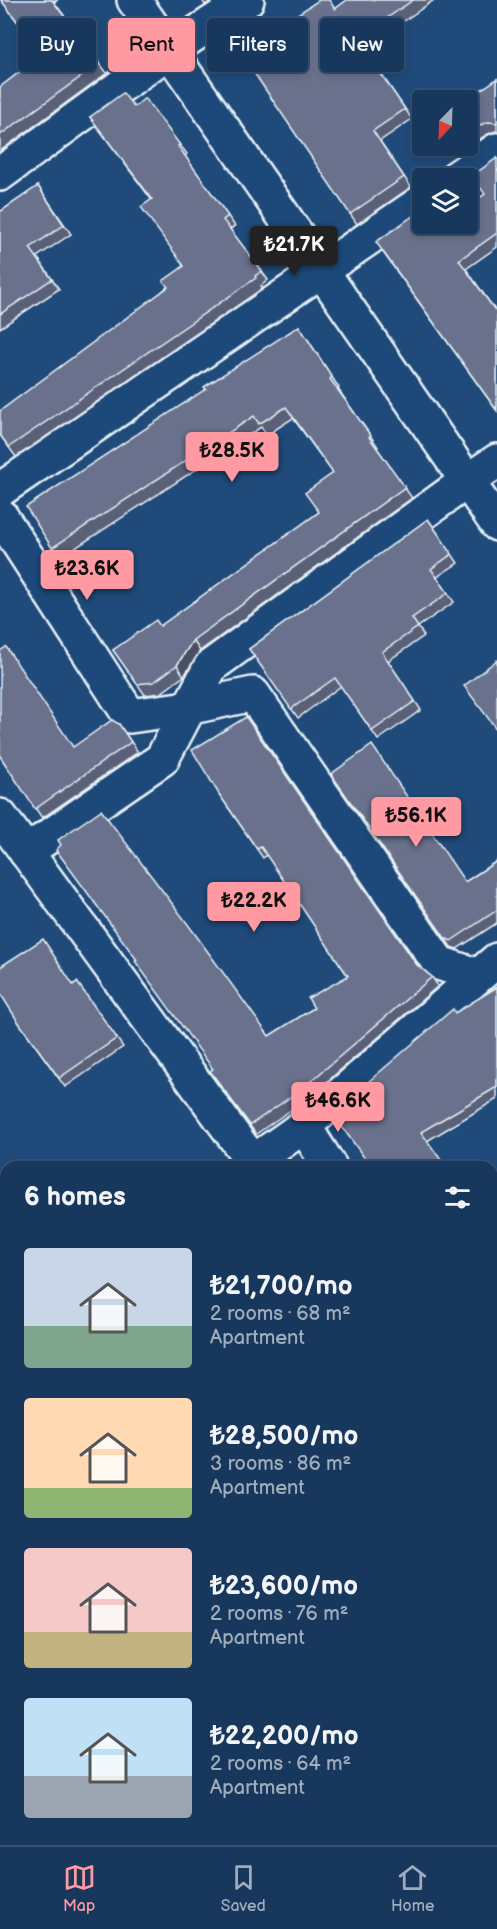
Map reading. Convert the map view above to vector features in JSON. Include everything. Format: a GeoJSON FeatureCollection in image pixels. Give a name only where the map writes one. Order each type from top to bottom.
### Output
{"type":"FeatureCollection","features":[{"type":"Feature","properties":{"kind":"street"},"geometry":{"type":"LineString","coordinates":[[134,0],[146,18]]}},
{"type":"Feature","properties":{"kind":"street"},"geometry":{"type":"LineString","coordinates":[[195,34],[247,0]]}},
{"type":"Feature","properties":{"kind":"street"},"geometry":{"type":"LineString","coordinates":[[0,174],[140,72]]}},
{"type":"Feature","properties":{"kind":"street"},"geometry":{"type":"LineString","coordinates":[[184,72],[497,524]]}},
{"type":"Feature","properties":{"kind":"street"},"geometry":{"type":"LineString","coordinates":[[471,168],[497,150]]}},
{"type":"Feature","properties":{"kind":"street"},"geometry":{"type":"LineString","coordinates":[[0,490],[412,208]]}},
{"type":"Feature","properties":{"kind":"street"},"geometry":{"type":"LineString","coordinates":[[27,852],[162,759],[211,666],[497,461]]}},
{"type":"Feature","properties":{"kind":"street"},"geometry":{"type":"LineString","coordinates":[[0,515],[130,716],[187,708],[253,694],[439,963],[488,968]]}},
{"type":"Feature","properties":{"kind":"street"},"geometry":{"type":"LineString","coordinates":[[0,816],[252,1161]]}},
{"type":"Feature","properties":{"kind":"street"},"geometry":{"type":"LineString","coordinates":[[254,1161],[304,1126],[488,968]]}},
{"type":"Feature","properties":{"kind":"street"},"geometry":{"type":"LineString","coordinates":[[304,1126],[326,1161]]}},
{"type":"Feature","properties":{"kind":"building"},"geometry":{"type":"Polygon","coordinates":[[[1,0],[52,0],[66,18],[18,18],[18,22],[1,0]]]}},
{"type":"Feature","properties":{"kind":"building"},"geometry":{"type":"Polygon","coordinates":[[[319,0],[329,0],[335,9],[347,0],[413,0],[387,18],[320,18],[320,72],[380,72],[405,109],[373,131],[404,177],[350,214],[254,72],[308,72],[308,18],[292,18],[319,0]]]}},
{"type":"Feature","properties":{"kind":"building"},"geometry":{"type":"Polygon","coordinates":[[[20,72],[88,72],[0,135],[0,87],[20,72]]]}},
{"type":"Feature","properties":{"kind":"building"},"geometry":{"type":"Polygon","coordinates":[[[497,79],[497,123],[488,122],[478,126],[478,92],[497,79]]]}},
{"type":"Feature","properties":{"kind":"building"},"geometry":{"type":"Polygon","coordinates":[[[123,93],[134,107],[145,98],[228,216],[223,220],[262,271],[255,276],[256,278],[9,447],[0,435],[0,411],[168,287],[163,281],[184,266],[141,207],[152,199],[90,117],[123,93]]]}},
{"type":"Feature","properties":{"kind":"building"},"geometry":{"type":"Polygon","coordinates":[[[497,158],[497,233],[459,260],[497,313],[497,406],[495,408],[376,242],[412,217],[412,234],[478,234],[478,199],[485,194],[478,184],[478,172],[497,158]]]}},
{"type":"Feature","properties":{"kind":"building"},"geometry":{"type":"Polygon","coordinates":[[[38,186],[64,225],[30,248],[52,279],[0,314],[0,212],[38,186]]]}},
{"type":"Feature","properties":{"kind":"building"},"geometry":{"type":"Polygon","coordinates":[[[299,326],[332,377],[330,379],[405,487],[193,640],[177,665],[154,682],[137,684],[113,650],[156,620],[160,626],[319,512],[305,493],[333,473],[286,407],[259,424],[254,416],[52,548],[26,507],[299,326]]]}},
{"type":"Feature","properties":{"kind":"building"},"geometry":{"type":"Polygon","coordinates":[[[428,519],[452,554],[431,569],[448,593],[412,618],[418,627],[382,652],[415,701],[372,731],[335,678],[291,709],[249,649],[428,519]]]}},
{"type":"Feature","properties":{"kind":"building"},"geometry":{"type":"Polygon","coordinates":[[[6,647],[73,747],[112,720],[119,724],[131,742],[35,809],[0,756],[0,651],[6,647]]]}},
{"type":"Feature","properties":{"kind":"building"},"geometry":{"type":"Polygon","coordinates":[[[497,660],[497,730],[464,686],[497,660]]]}},
{"type":"Feature","properties":{"kind":"building"},"geometry":{"type":"Polygon","coordinates":[[[246,717],[417,965],[432,977],[302,1089],[250,1125],[210,1071],[213,1069],[135,961],[137,960],[56,850],[61,845],[58,840],[101,810],[269,1036],[314,1008],[308,998],[348,976],[261,847],[257,849],[219,794],[192,750],[246,717]]]}},
{"type":"Feature","properties":{"kind":"building"},"geometry":{"type":"Polygon","coordinates":[[[372,745],[465,882],[497,861],[497,910],[451,941],[445,938],[331,774],[372,745]]]}},
{"type":"Feature","properties":{"kind":"building"},"geometry":{"type":"Polygon","coordinates":[[[43,939],[73,985],[77,982],[117,1038],[59,1078],[0,993],[0,967],[43,939]]]}},
{"type":"Feature","properties":{"kind":"building"},"geometry":{"type":"Polygon","coordinates":[[[497,987],[497,1087],[421,1132],[442,1161],[367,1161],[332,1113],[453,1009],[455,1013],[497,987]]]}}]}
